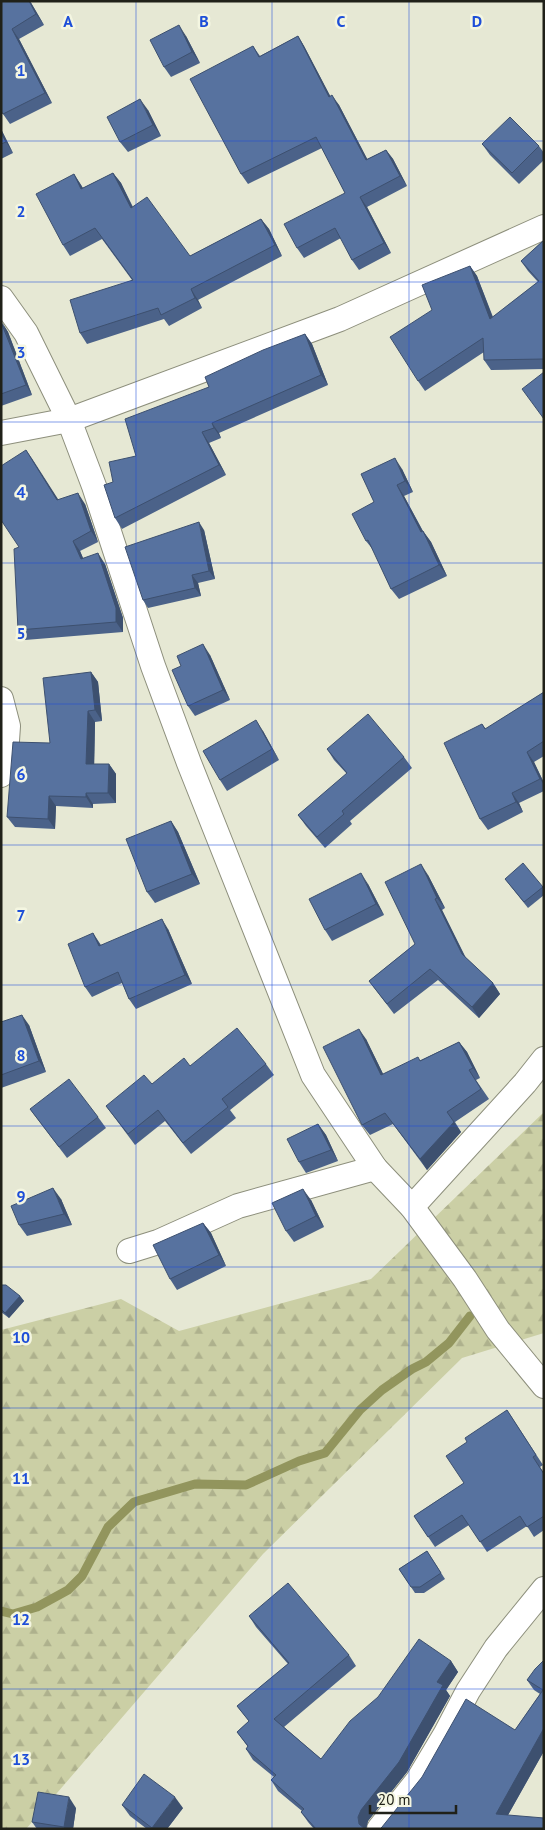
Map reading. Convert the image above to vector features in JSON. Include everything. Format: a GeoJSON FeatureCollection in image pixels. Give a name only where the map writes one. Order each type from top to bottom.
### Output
{"type":"FeatureCollection","features":[{"type":"Feature","properties":{"kind":"street"},"geometry":{"type":"LineString","coordinates":[[1,433],[69,420],[340,319],[544,227]]}},
{"type":"Feature","properties":{"kind":"street"},"geometry":{"type":"LineString","coordinates":[[1,298],[26,332],[69,420],[94,486],[153,666],[192,772],[313,1075],[375,1168],[412,1207],[465,1279],[498,1330],[544,1386]]}},
{"type":"Feature","properties":{"kind":"street"},"geometry":{"type":"LineString","coordinates":[[1,699],[8,726],[5,770],[1,775]]}},
{"type":"Feature","properties":{"kind":"street"},"geometry":{"type":"LineString","coordinates":[[412,1207],[525,1083],[544,1059]]}},
{"type":"Feature","properties":{"kind":"street"},"geometry":{"type":"LineString","coordinates":[[129,1251],[158,1242],[238,1206],[375,1168]]}},
{"type":"Feature","properties":{"kind":"street"},"geometry":{"type":"LineString","coordinates":[[379,1829],[418,1780],[468,1691],[496,1648],[544,1590]]}},
{"type":"Feature","properties":{"kind":"green space"},"geometry":{"type":"Polygon","coordinates":[[[544,1112],[544,1333],[462,1358],[263,1554],[26,1829],[1,1829],[1,1330],[121,1299],[179,1331],[371,1279],[544,1112]]]}},
{"type":"Feature","properties":{"kind":"building"},"geometry":{"type":"Polygon","coordinates":[[[1,1],[29,1],[36,14],[12,29],[45,93],[3,114],[1,111],[1,1]]]}},
{"type":"Feature","properties":{"kind":"building"},"geometry":{"type":"Polygon","coordinates":[[[179,25],[192,52],[164,67],[150,40],[179,25]]]}},
{"type":"Feature","properties":{"kind":"building"},"geometry":{"type":"Polygon","coordinates":[[[298,36],[329,97],[332,95],[366,160],[386,150],[400,176],[360,197],[384,243],[352,260],[335,228],[297,248],[284,224],[345,193],[316,137],[241,174],[190,79],[253,46],[259,57],[298,36]]]}},
{"type":"Feature","properties":{"kind":"building"},"geometry":{"type":"Polygon","coordinates":[[[140,99],[153,125],[120,142],[107,117],[140,99]]]}},
{"type":"Feature","properties":{"kind":"building"},"geometry":{"type":"Polygon","coordinates":[[[510,117],[539,146],[512,173],[482,144],[510,117]]]}},
{"type":"Feature","properties":{"kind":"building"},"geometry":{"type":"Polygon","coordinates":[[[1,133],[6,142],[1,144],[1,133]]]}},
{"type":"Feature","properties":{"kind":"building"},"geometry":{"type":"Polygon","coordinates":[[[113,173],[131,208],[147,197],[190,256],[261,219],[275,245],[191,289],[195,298],[161,315],[158,308],[80,333],[70,300],[133,280],[95,228],[63,245],[36,194],[74,174],[81,189],[113,173]]]}},
{"type":"Feature","properties":{"kind":"building"},"geometry":{"type":"Polygon","coordinates":[[[544,240],[544,359],[484,360],[483,338],[418,381],[390,337],[432,310],[422,285],[470,266],[490,319],[539,281],[521,261],[544,240]]]}},
{"type":"Feature","properties":{"kind":"building"},"geometry":{"type":"Polygon","coordinates":[[[1,322],[26,385],[1,394],[1,322]]]}},
{"type":"Feature","properties":{"kind":"building"},"geometry":{"type":"Polygon","coordinates":[[[305,334],[321,375],[212,423],[214,428],[202,432],[219,465],[115,518],[104,485],[113,482],[109,462],[136,456],[125,419],[209,387],[205,377],[263,350],[305,334]]]}},
{"type":"Feature","properties":{"kind":"building"},"geometry":{"type":"Polygon","coordinates":[[[544,372],[544,419],[522,389],[544,372]]]}},
{"type":"Feature","properties":{"kind":"building"},"geometry":{"type":"Polygon","coordinates":[[[26,450],[57,500],[78,493],[91,531],[73,541],[81,559],[98,553],[116,608],[116,622],[18,630],[14,549],[19,547],[1,520],[1,466],[26,450]]]}},
{"type":"Feature","properties":{"kind":"building"},"geometry":{"type":"Polygon","coordinates":[[[395,458],[405,481],[397,485],[421,532],[423,531],[439,565],[391,589],[368,540],[366,541],[352,514],[374,502],[361,474],[395,458]]]}},
{"type":"Feature","properties":{"kind":"building"},"geometry":{"type":"Polygon","coordinates":[[[199,522],[209,571],[192,575],[195,588],[143,600],[125,547],[199,522]]]}},
{"type":"Feature","properties":{"kind":"building"},"geometry":{"type":"Polygon","coordinates":[[[203,644],[223,690],[188,706],[172,670],[181,666],[177,656],[203,644]]]}},
{"type":"Feature","properties":{"kind":"building"},"geometry":{"type":"Polygon","coordinates":[[[91,672],[95,710],[88,711],[86,764],[109,764],[108,793],[86,793],[86,797],[49,796],[48,819],[7,817],[13,742],[50,743],[43,678],[91,672]]]}},
{"type":"Feature","properties":{"kind":"building"},"geometry":{"type":"Polygon","coordinates":[[[544,692],[544,741],[527,752],[540,779],[512,793],[516,802],[480,819],[444,743],[482,724],[485,729],[544,692]]]}},
{"type":"Feature","properties":{"kind":"building"},"geometry":{"type":"Polygon","coordinates":[[[368,714],[404,757],[342,811],[344,814],[317,837],[298,815],[347,773],[327,749],[368,714]]]}},
{"type":"Feature","properties":{"kind":"building"},"geometry":{"type":"Polygon","coordinates":[[[256,720],[272,749],[220,780],[203,751],[256,720]]]}},
{"type":"Feature","properties":{"kind":"building"},"geometry":{"type":"Polygon","coordinates":[[[171,821],[192,874],[147,892],[126,839],[171,821]]]}},
{"type":"Feature","properties":{"kind":"building"},"geometry":{"type":"Polygon","coordinates":[[[523,863],[543,887],[524,902],[505,879],[523,863]]]}},
{"type":"Feature","properties":{"kind":"building"},"geometry":{"type":"Polygon","coordinates":[[[421,864],[437,898],[435,899],[462,954],[493,983],[472,1007],[430,969],[387,1004],[369,981],[415,944],[385,882],[421,864]]]}},
{"type":"Feature","properties":{"kind":"building"},"geometry":{"type":"Polygon","coordinates":[[[361,873],[376,904],[325,930],[309,899],[361,873]]]}},
{"type":"Feature","properties":{"kind":"building"},"geometry":{"type":"Polygon","coordinates":[[[162,919],[185,975],[129,999],[118,972],[85,987],[68,944],[93,933],[99,946],[162,919]]]}},
{"type":"Feature","properties":{"kind":"building"},"geometry":{"type":"Polygon","coordinates":[[[22,1015],[39,1061],[1,1075],[1,1022],[22,1015]]]}},
{"type":"Feature","properties":{"kind":"building"},"geometry":{"type":"Polygon","coordinates":[[[237,1028],[266,1064],[222,1099],[228,1107],[183,1143],[158,1110],[128,1134],[106,1106],[144,1075],[152,1084],[184,1058],[190,1066],[237,1028]]]}},
{"type":"Feature","properties":{"kind":"building"},"geometry":{"type":"Polygon","coordinates":[[[359,1029],[381,1075],[418,1057],[420,1061],[459,1042],[473,1068],[469,1070],[481,1089],[447,1112],[454,1122],[420,1159],[385,1113],[362,1125],[323,1047],[359,1029]]]}},
{"type":"Feature","properties":{"kind":"building"},"geometry":{"type":"Polygon","coordinates":[[[69,1079],[98,1117],[59,1147],[30,1109],[69,1079]]]}},
{"type":"Feature","properties":{"kind":"building"},"geometry":{"type":"Polygon","coordinates":[[[318,1124],[331,1150],[299,1162],[287,1139],[318,1124]]]}},
{"type":"Feature","properties":{"kind":"building"},"geometry":{"type":"Polygon","coordinates":[[[53,1188],[64,1214],[19,1225],[11,1206],[53,1188]]]}},
{"type":"Feature","properties":{"kind":"building"},"geometry":{"type":"Polygon","coordinates":[[[303,1189],[316,1216],[286,1231],[272,1203],[303,1189]]]}},
{"type":"Feature","properties":{"kind":"building"},"geometry":{"type":"Polygon","coordinates":[[[203,1223],[219,1255],[170,1279],[153,1245],[203,1223]]]}},
{"type":"Feature","properties":{"kind":"building"},"geometry":{"type":"Polygon","coordinates":[[[1,1285],[6,1285],[20,1296],[5,1313],[1,1309],[1,1285]]]}},
{"type":"Feature","properties":{"kind":"building"},"geometry":{"type":"Polygon","coordinates":[[[507,1410],[536,1455],[533,1457],[544,1474],[544,1516],[527,1527],[520,1516],[480,1542],[462,1515],[428,1537],[414,1516],[464,1483],[446,1456],[467,1442],[465,1438],[507,1410]]]}},
{"type":"Feature","properties":{"kind":"building"},"geometry":{"type":"Polygon","coordinates":[[[427,1551],[441,1573],[420,1587],[411,1587],[399,1569],[427,1551]]]}},
{"type":"Feature","properties":{"kind":"building"},"geometry":{"type":"Polygon","coordinates":[[[288,1583],[349,1655],[274,1719],[321,1759],[350,1721],[378,1697],[419,1639],[451,1661],[437,1682],[443,1685],[399,1762],[361,1810],[358,1817],[359,1824],[365,1829],[316,1829],[301,1812],[304,1809],[271,1780],[276,1775],[246,1749],[248,1746],[237,1732],[249,1721],[237,1706],[289,1663],[249,1616],[288,1583]]]}},
{"type":"Feature","properties":{"kind":"building"},"geometry":{"type":"Polygon","coordinates":[[[544,1660],[544,1728],[496,1814],[544,1818],[544,1829],[380,1829],[422,1777],[466,1699],[515,1730],[543,1690],[527,1680],[544,1660]]]}},
{"type":"Feature","properties":{"kind":"building"},"geometry":{"type":"Polygon","coordinates":[[[144,1774],[175,1797],[152,1828],[122,1805],[144,1774]]]}},
{"type":"Feature","properties":{"kind":"building"},"geometry":{"type":"Polygon","coordinates":[[[38,1792],[69,1797],[64,1827],[32,1822],[38,1792]]]}},
{"type":"Feature","properties":{"kind":"waterway"},"geometry":{"type":"LineString","coordinates":[[1,1611],[13,1614],[37,1607],[68,1590],[82,1576],[108,1527],[134,1502],[195,1484],[246,1485],[299,1461],[325,1453],[360,1410],[382,1390],[412,1369],[426,1362],[449,1343],[470,1316]]}}]}
